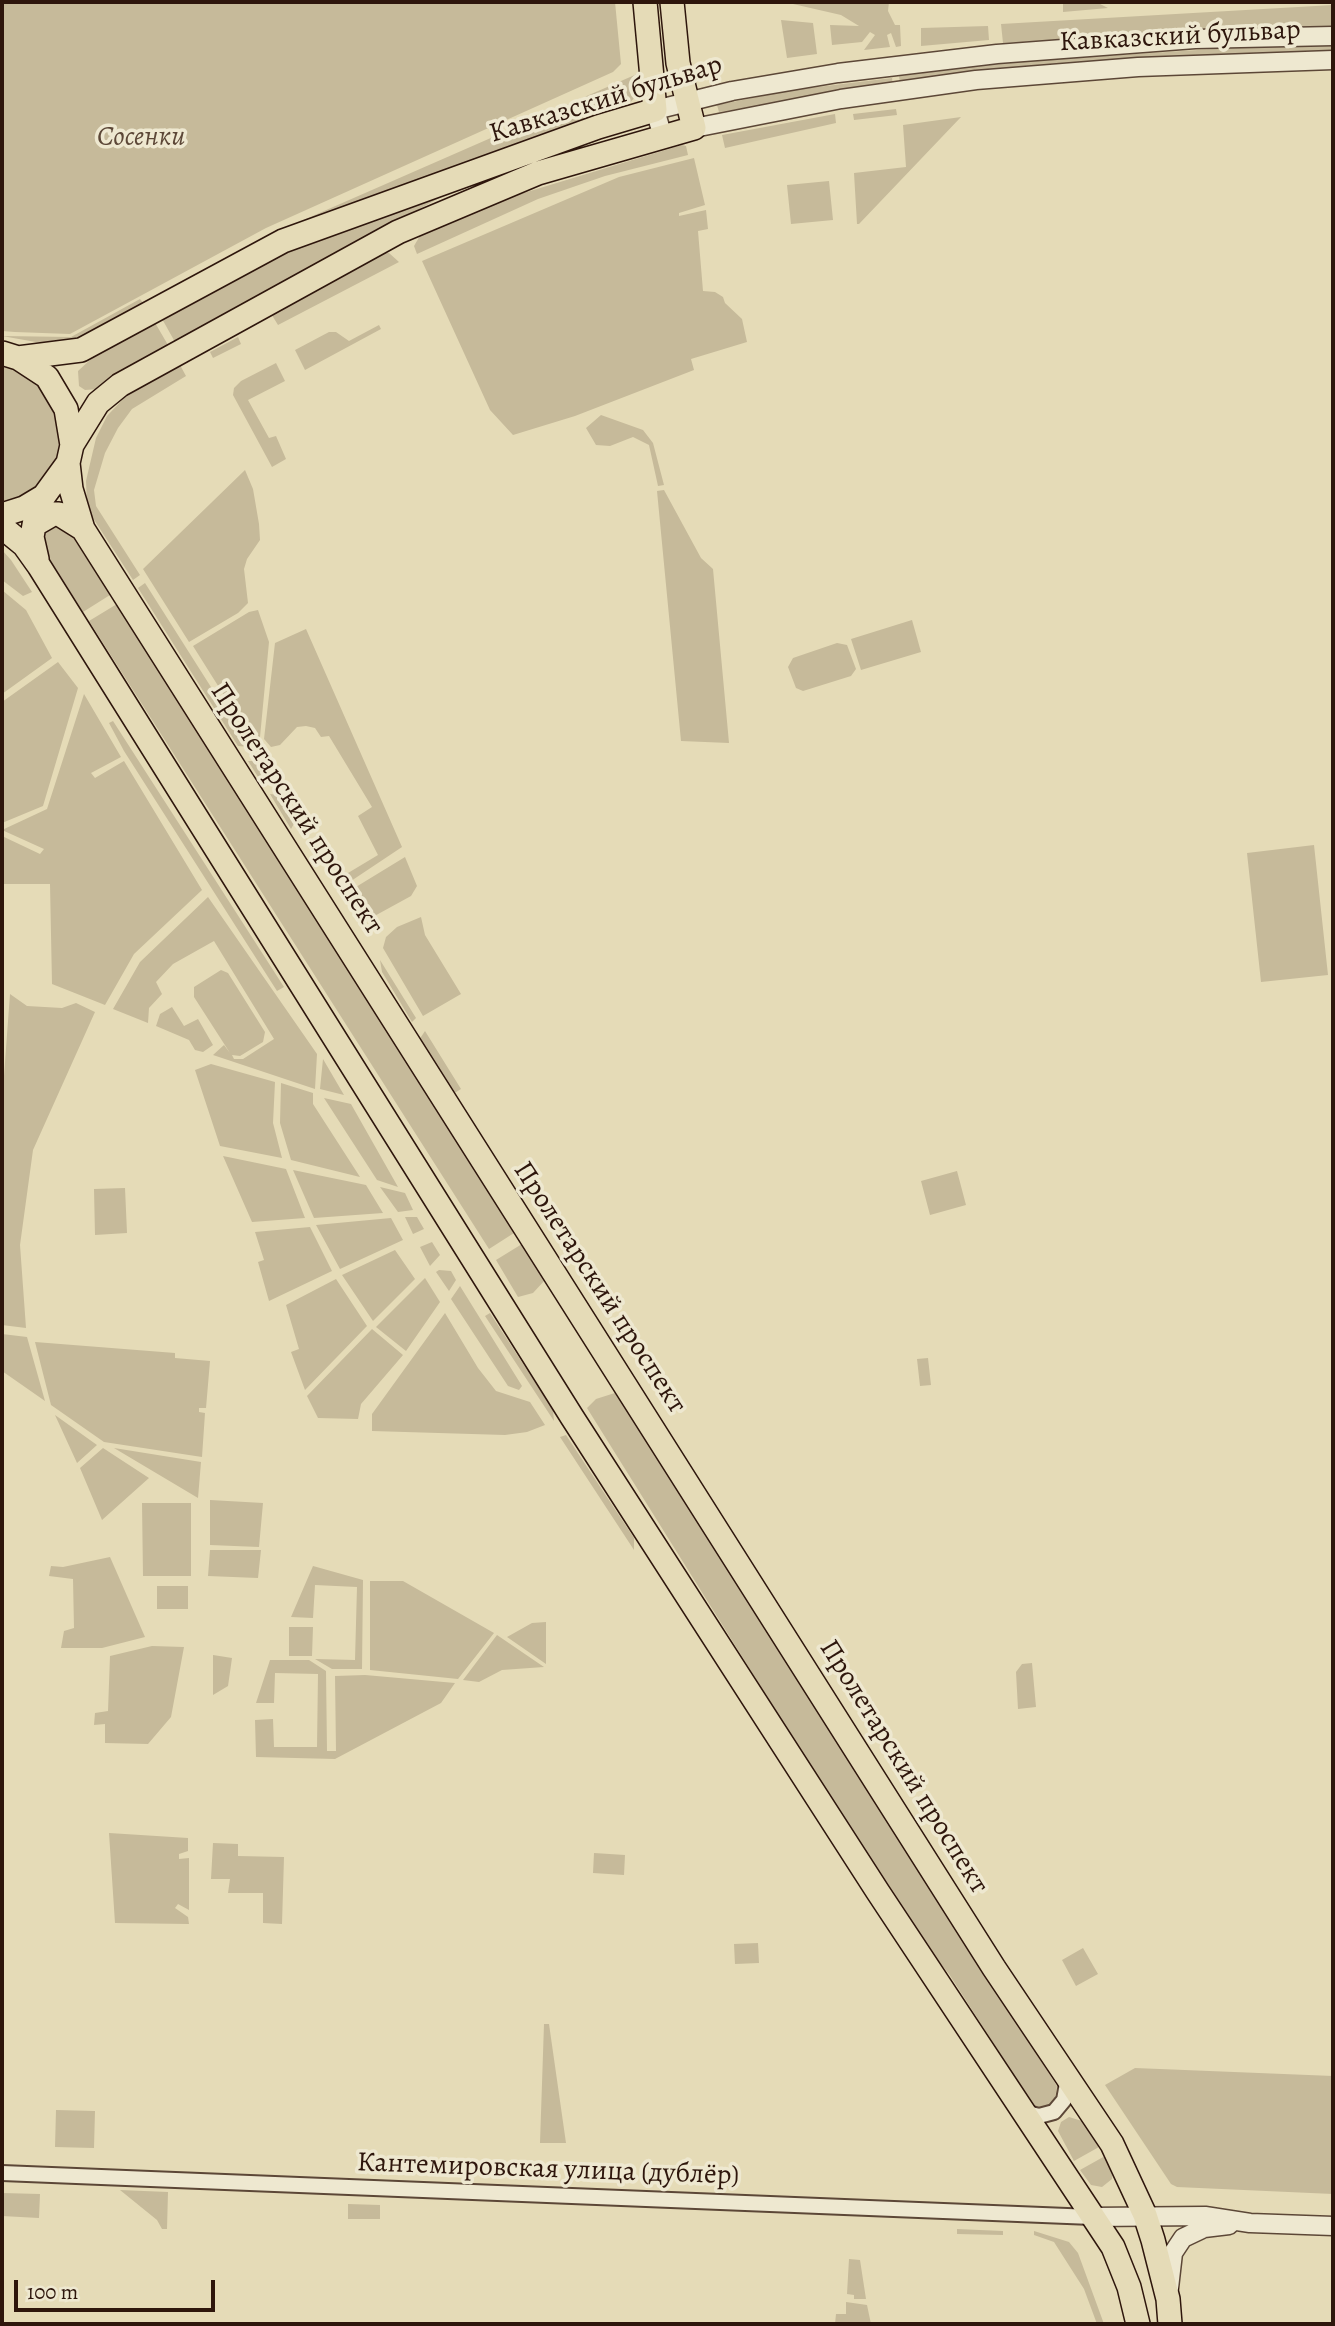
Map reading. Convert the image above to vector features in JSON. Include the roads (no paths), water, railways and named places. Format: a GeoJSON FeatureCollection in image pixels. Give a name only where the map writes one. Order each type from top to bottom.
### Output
{"type":"FeatureCollection","features":[{"type":"Feature","properties":{"kind":"main road"},"geometry":{"type":"LineString","coordinates":[[645,2],[655,110]]}},
{"type":"Feature","properties":{"kind":"main road"},"geometry":{"type":"LineString","coordinates":[[672,2],[678,63],[694,128]]}},
{"type":"Feature","properties":{"kind":"main road","name":"Кавказский бульвар"},"geometry":{"type":"LineString","coordinates":[[10,356],[81,350],[283,241],[598,127],[655,110]]}},
{"type":"Feature","properties":{"kind":"main road","name":"Кавказский бульвар"},"geometry":{"type":"LineString","coordinates":[[2,515],[39,500],[54,485],[98,403],[120,384],[398,232],[538,173],[694,128]]}},
{"type":"Feature","properties":{"kind":"main road","name":"Пролетарский проспект"},"geometry":{"type":"LineString","coordinates":[[10,356],[47,377],[61,398],[71,426],[71,489],[83,529],[994,1968],[1111,2144],[1145,2215],[1168,2299],[1170,2324]]}},
{"type":"Feature","properties":{"kind":"main road"},"geometry":{"type":"LineString","coordinates":[[39,566],[32,537],[34,525],[53,514],[60,514],[83,529]]}},
{"type":"Feature","properties":{"kind":"main road"},"geometry":{"type":"LineString","coordinates":[[2,527],[24,545],[39,566],[572,1417],[878,1892],[1113,2247],[1129,2287],[1138,2324]]}},
{"type":"Feature","properties":{"kind":"street","name":"Кавказский бульвар"},"geometry":{"type":"LineString","coordinates":[[655,110],[688,101],[838,73],[972,57],[1195,39],[1333,36]]}},
{"type":"Feature","properties":{"kind":"street","name":"Кавказский бульвар"},"geometry":{"type":"LineString","coordinates":[[694,128],[841,99],[976,80],[1138,67],[1333,60]]}},
{"type":"Feature","properties":{"kind":"street"},"geometry":{"type":"LineString","coordinates":[[655,110],[663,136]]}},
{"type":"Feature","properties":{"kind":"street"},"geometry":{"type":"LineString","coordinates":[[1024,2112],[1039,2116],[1054,2112],[1064,2100],[1068,2077]]}},
{"type":"Feature","properties":{"kind":"street","name":"Кантемировская улица (дублёр)"},"geometry":{"type":"LineString","coordinates":[[2,2173],[1092,2217]]}},
{"type":"Feature","properties":{"kind":"street"},"geometry":{"type":"LineString","coordinates":[[1092,2217],[1205,2216],[1250,2223],[1333,2226]]}},
{"type":"Feature","properties":{"kind":"street"},"geometry":{"type":"LineString","coordinates":[[1168,2299],[1173,2253],[1183,2238],[1204,2228],[1250,2223]]}},
{"type":"Feature","properties":{"kind":"park label","name":"Сосенки"},"geometry":{"type":"Point","coordinates":[141,138]}}]}
